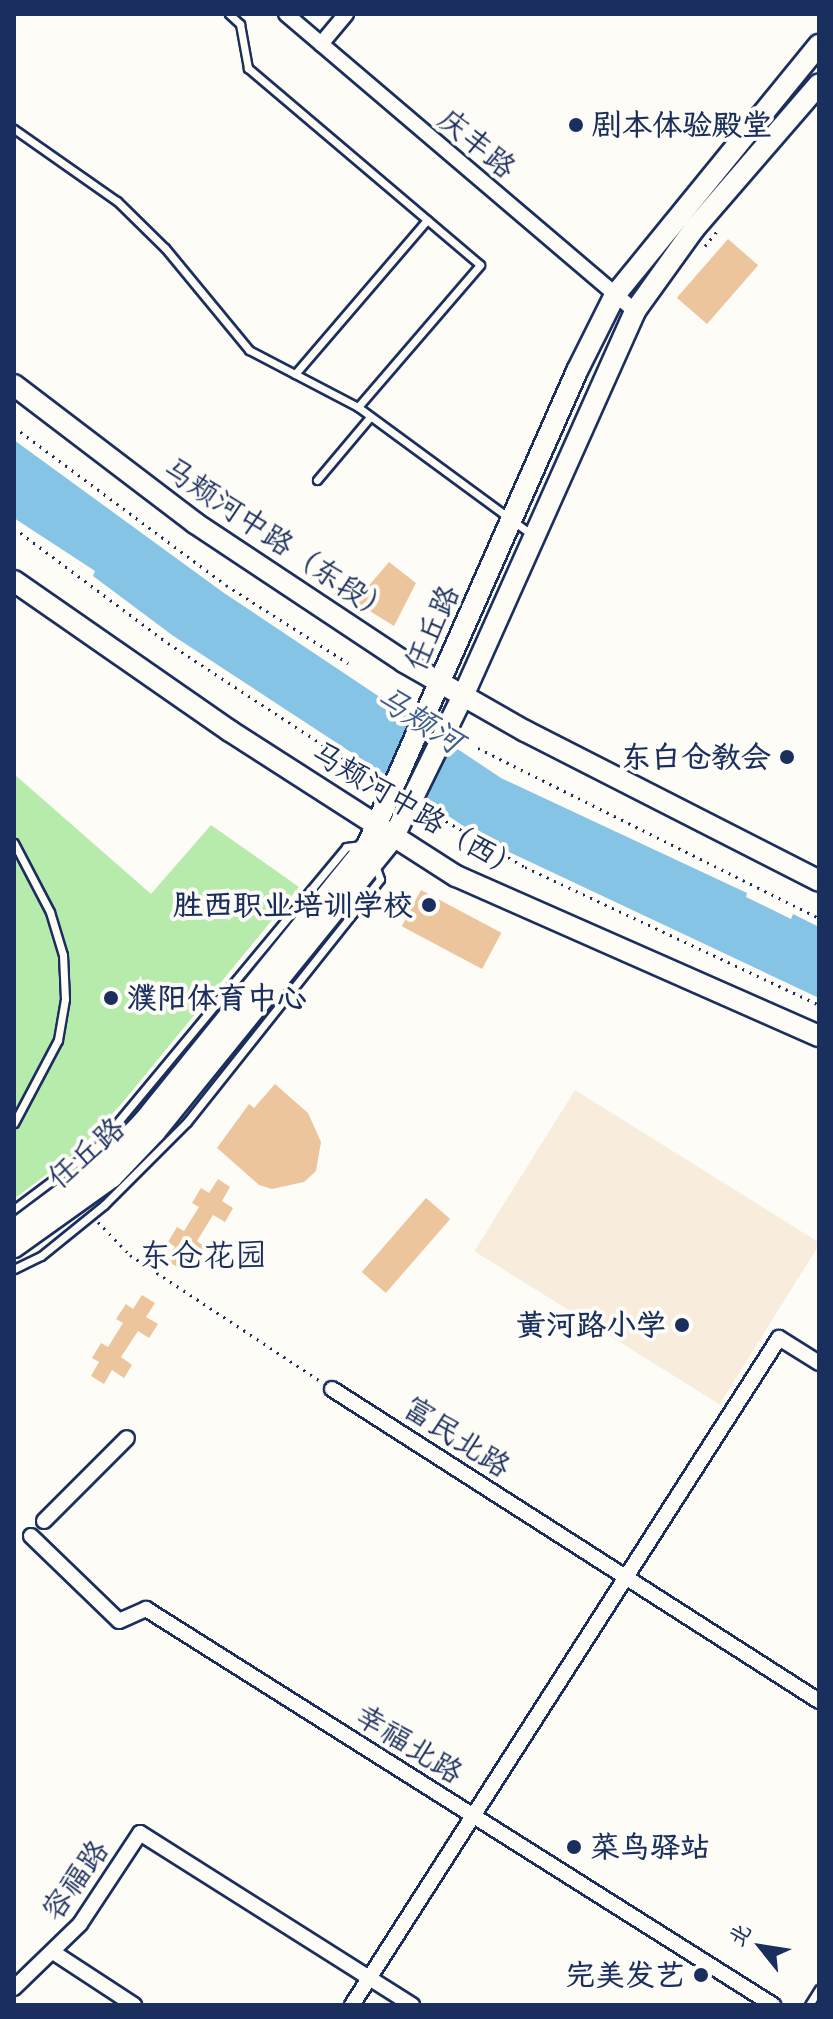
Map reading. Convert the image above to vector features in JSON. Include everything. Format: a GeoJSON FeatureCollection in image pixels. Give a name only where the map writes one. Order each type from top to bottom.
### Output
{"type":"FeatureCollection","features":[{"type":"Feature","properties":{"kind":"street","name":"庆丰路"},"geometry":{"type":"LineString","coordinates":[[286,14],[635,311]]}},
{"type":"Feature","properties":{"kind":"street"},"geometry":{"type":"LineString","coordinates":[[321,44],[346,14]]}},
{"type":"Feature","properties":{"kind":"street","name":"任丘路"},"geometry":{"type":"LineString","coordinates":[[14,1230],[105,1162],[144,1121],[382,834],[428,710],[615,295],[819,45]]}},
{"type":"Feature","properties":{"kind":"street","name":"任丘路"},"geometry":{"type":"LineString","coordinates":[[14,1247],[112,1177],[155,1132],[382,834],[451,721],[531,534],[635,311],[694,229],[819,84]]}},
{"type":"Feature","properties":{"kind":"street","name":"马颊河中路（东段）"},"geometry":{"type":"LineString","coordinates":[[14,385],[195,523],[441,683],[819,881]]}},
{"type":"Feature","properties":{"kind":"street","name":"马颊河中路（西）"},"geometry":{"type":"LineString","coordinates":[[14,581],[382,834],[508,901],[647,956],[819,1036]]}},
{"type":"Feature","properties":{"kind":"street"},"geometry":{"type":"LineString","coordinates":[[352,2005],[779,1338],[819,1363]]}},
{"type":"Feature","properties":{"kind":"street","name":"富民北路"},"geometry":{"type":"LineString","coordinates":[[332,1389],[819,1701]]}},
{"type":"Feature","properties":{"kind":"street"},"geometry":{"type":"LineString","coordinates":[[44,1521],[127,1438]]}},
{"type":"Feature","properties":{"kind":"street","name":"幸福北路"},"geometry":{"type":"LineString","coordinates":[[31,1536],[119,1621],[146,1609],[773,2005]]}},
{"type":"Feature","properties":{"kind":"street","name":"容福路"},"geometry":{"type":"LineString","coordinates":[[14,1988],[80,1924],[140,1833],[370,1978]]}},
{"type":"Feature","properties":{"kind":"street"},"geometry":{"type":"LineString","coordinates":[[53,1952],[134,2005]]}},
{"type":"Feature","properties":{"kind":"street"},"geometry":{"type":"LineString","coordinates":[[370,1978],[412,2005]]}},
{"type":"Feature","properties":{"kind":"lane"},"geometry":{"type":"LineString","coordinates":[[229,14],[240,24],[248,68],[480,265],[358,407]]}},
{"type":"Feature","properties":{"kind":"lane"},"geometry":{"type":"LineString","coordinates":[[14,129],[117,201],[165,248],[249,350],[358,407],[531,534]]}},
{"type":"Feature","properties":{"kind":"lane"},"geometry":{"type":"LineString","coordinates":[[295,374],[427,220]]}},
{"type":"Feature","properties":{"kind":"lane"},"geometry":{"type":"LineString","coordinates":[[317,480],[370,417]]}},
{"type":"Feature","properties":{"kind":"lane"},"geometry":{"type":"LineString","coordinates":[[14,1209],[98,1146],[346,847],[382,834],[380,879],[217,1087],[138,1173],[91,1215],[14,1269]]}},
{"type":"Feature","properties":{"kind":"lane"},"geometry":{"type":"LineString","coordinates":[[14,843],[50,912],[63,955],[65,999],[58,1040],[14,1123]]}},
{"type":"Feature","properties":{"kind":"lane"},"geometry":{"type":"LineString","coordinates":[[809,2005],[819,1989]]}},
{"type":"Feature","properties":{"kind":"path"},"geometry":{"type":"LineString","coordinates":[[696,256],[727,219]]}},
{"type":"Feature","properties":{"kind":"path"},"geometry":{"type":"LineString","coordinates":[[14,427],[226,585],[348,663]]}},
{"type":"Feature","properties":{"kind":"path"},"geometry":{"type":"LineString","coordinates":[[14,528],[168,643],[369,775]]}},
{"type":"Feature","properties":{"kind":"path"},"geometry":{"type":"LineString","coordinates":[[478,748],[819,918]]}},
{"type":"Feature","properties":{"kind":"path"},"geometry":{"type":"LineString","coordinates":[[439,817],[525,867],[819,1005]]}},
{"type":"Feature","properties":{"kind":"path"},"geometry":{"type":"LineString","coordinates":[[91,1215],[130,1255],[332,1389]]}},
{"type":"Feature","properties":{"kind":"shaded area","name":"黄河路小学"},"geometry":{"type":"Polygon","coordinates":[[[575,1090],[819,1242],[719,1404],[474,1251],[575,1090]]]}},
{"type":"Feature","properties":{"kind":"green space","name":"濮阳体育中心"},"geometry":{"type":"Polygon","coordinates":[[[14,774],[151,894],[211,825],[299,887],[123,1102],[79,1150],[14,1199],[14,774]]]}},
{"type":"Feature","properties":{"kind":"water"},"geometry":{"type":"Polygon","coordinates":[[[14,440],[224,593],[501,778],[747,893],[746,897],[791,919],[793,914],[819,927],[819,998],[488,842],[172,635],[93,576],[95,571],[14,518],[14,440]]]}},
{"type":"Feature","properties":{"kind":"building"},"geometry":{"type":"Polygon","coordinates":[[[728,239],[758,265],[707,324],[677,298],[728,239]]]}},
{"type":"Feature","properties":{"kind":"building"},"geometry":{"type":"Polygon","coordinates":[[[389,562],[416,583],[394,626],[355,602],[389,562]]]}},
{"type":"Feature","properties":{"kind":"building"},"geometry":{"type":"Polygon","coordinates":[[[421,890],[501,933],[482,969],[402,926],[421,890]]]}},
{"type":"Feature","properties":{"kind":"building"},"geometry":{"type":"Polygon","coordinates":[[[275,1084],[308,1113],[321,1142],[316,1171],[304,1182],[272,1189],[259,1185],[217,1148],[249,1104],[254,1108],[275,1084]]]}},
{"type":"Feature","properties":{"kind":"building"},"geometry":{"type":"Polygon","coordinates":[[[218,1179],[230,1187],[222,1201],[233,1208],[225,1222],[213,1215],[197,1241],[208,1249],[200,1262],[188,1254],[179,1268],[166,1260],[175,1247],[168,1242],[177,1227],[184,1231],[199,1207],[192,1203],[201,1188],[209,1193],[218,1179]]]}},
{"type":"Feature","properties":{"kind":"building"},"geometry":{"type":"Polygon","coordinates":[[[426,1198],[450,1219],[386,1293],[362,1272],[426,1198]]]}},
{"type":"Feature","properties":{"kind":"building"},"geometry":{"type":"Polygon","coordinates":[[[142,1295],[155,1303],[146,1317],[158,1324],[149,1338],[138,1331],[121,1357],[132,1365],[124,1378],[112,1370],[104,1384],[91,1376],[99,1362],[92,1358],[101,1343],[108,1347],[123,1323],[116,1319],[126,1304],[133,1309],[142,1295]]]}},
{"type":"Feature","properties":{"kind":"place","name":"剧本体验殿堂"},"geometry":{"type":"Point","coordinates":[576,125]}},
{"type":"Feature","properties":{"kind":"place","name":"东白仓教会"},"geometry":{"type":"Point","coordinates":[787,757]}},
{"type":"Feature","properties":{"kind":"place","name":"胜西职业培训学校"},"geometry":{"type":"Point","coordinates":[429,905]}},
{"type":"Feature","properties":{"kind":"place","name":"濮阳体育中心"},"geometry":{"type":"Point","coordinates":[111,998]}},
{"type":"Feature","properties":{"kind":"place","name":"黄河路小学"},"geometry":{"type":"Point","coordinates":[682,1325]}},
{"type":"Feature","properties":{"kind":"place","name":"菜鸟驿站"},"geometry":{"type":"Point","coordinates":[574,1847]}},
{"type":"Feature","properties":{"kind":"place","name":"完美发艺"},"geometry":{"type":"Point","coordinates":[701,1975]}},
{"type":"Feature","properties":{"kind":"district","name":"东仓花园"},"geometry":{"type":"Point","coordinates":[203,1256]}},
{"type":"Feature","properties":{"kind":"water label","name":"马颊河"},"geometry":{"type":"Point","coordinates":[419,720]}}]}
